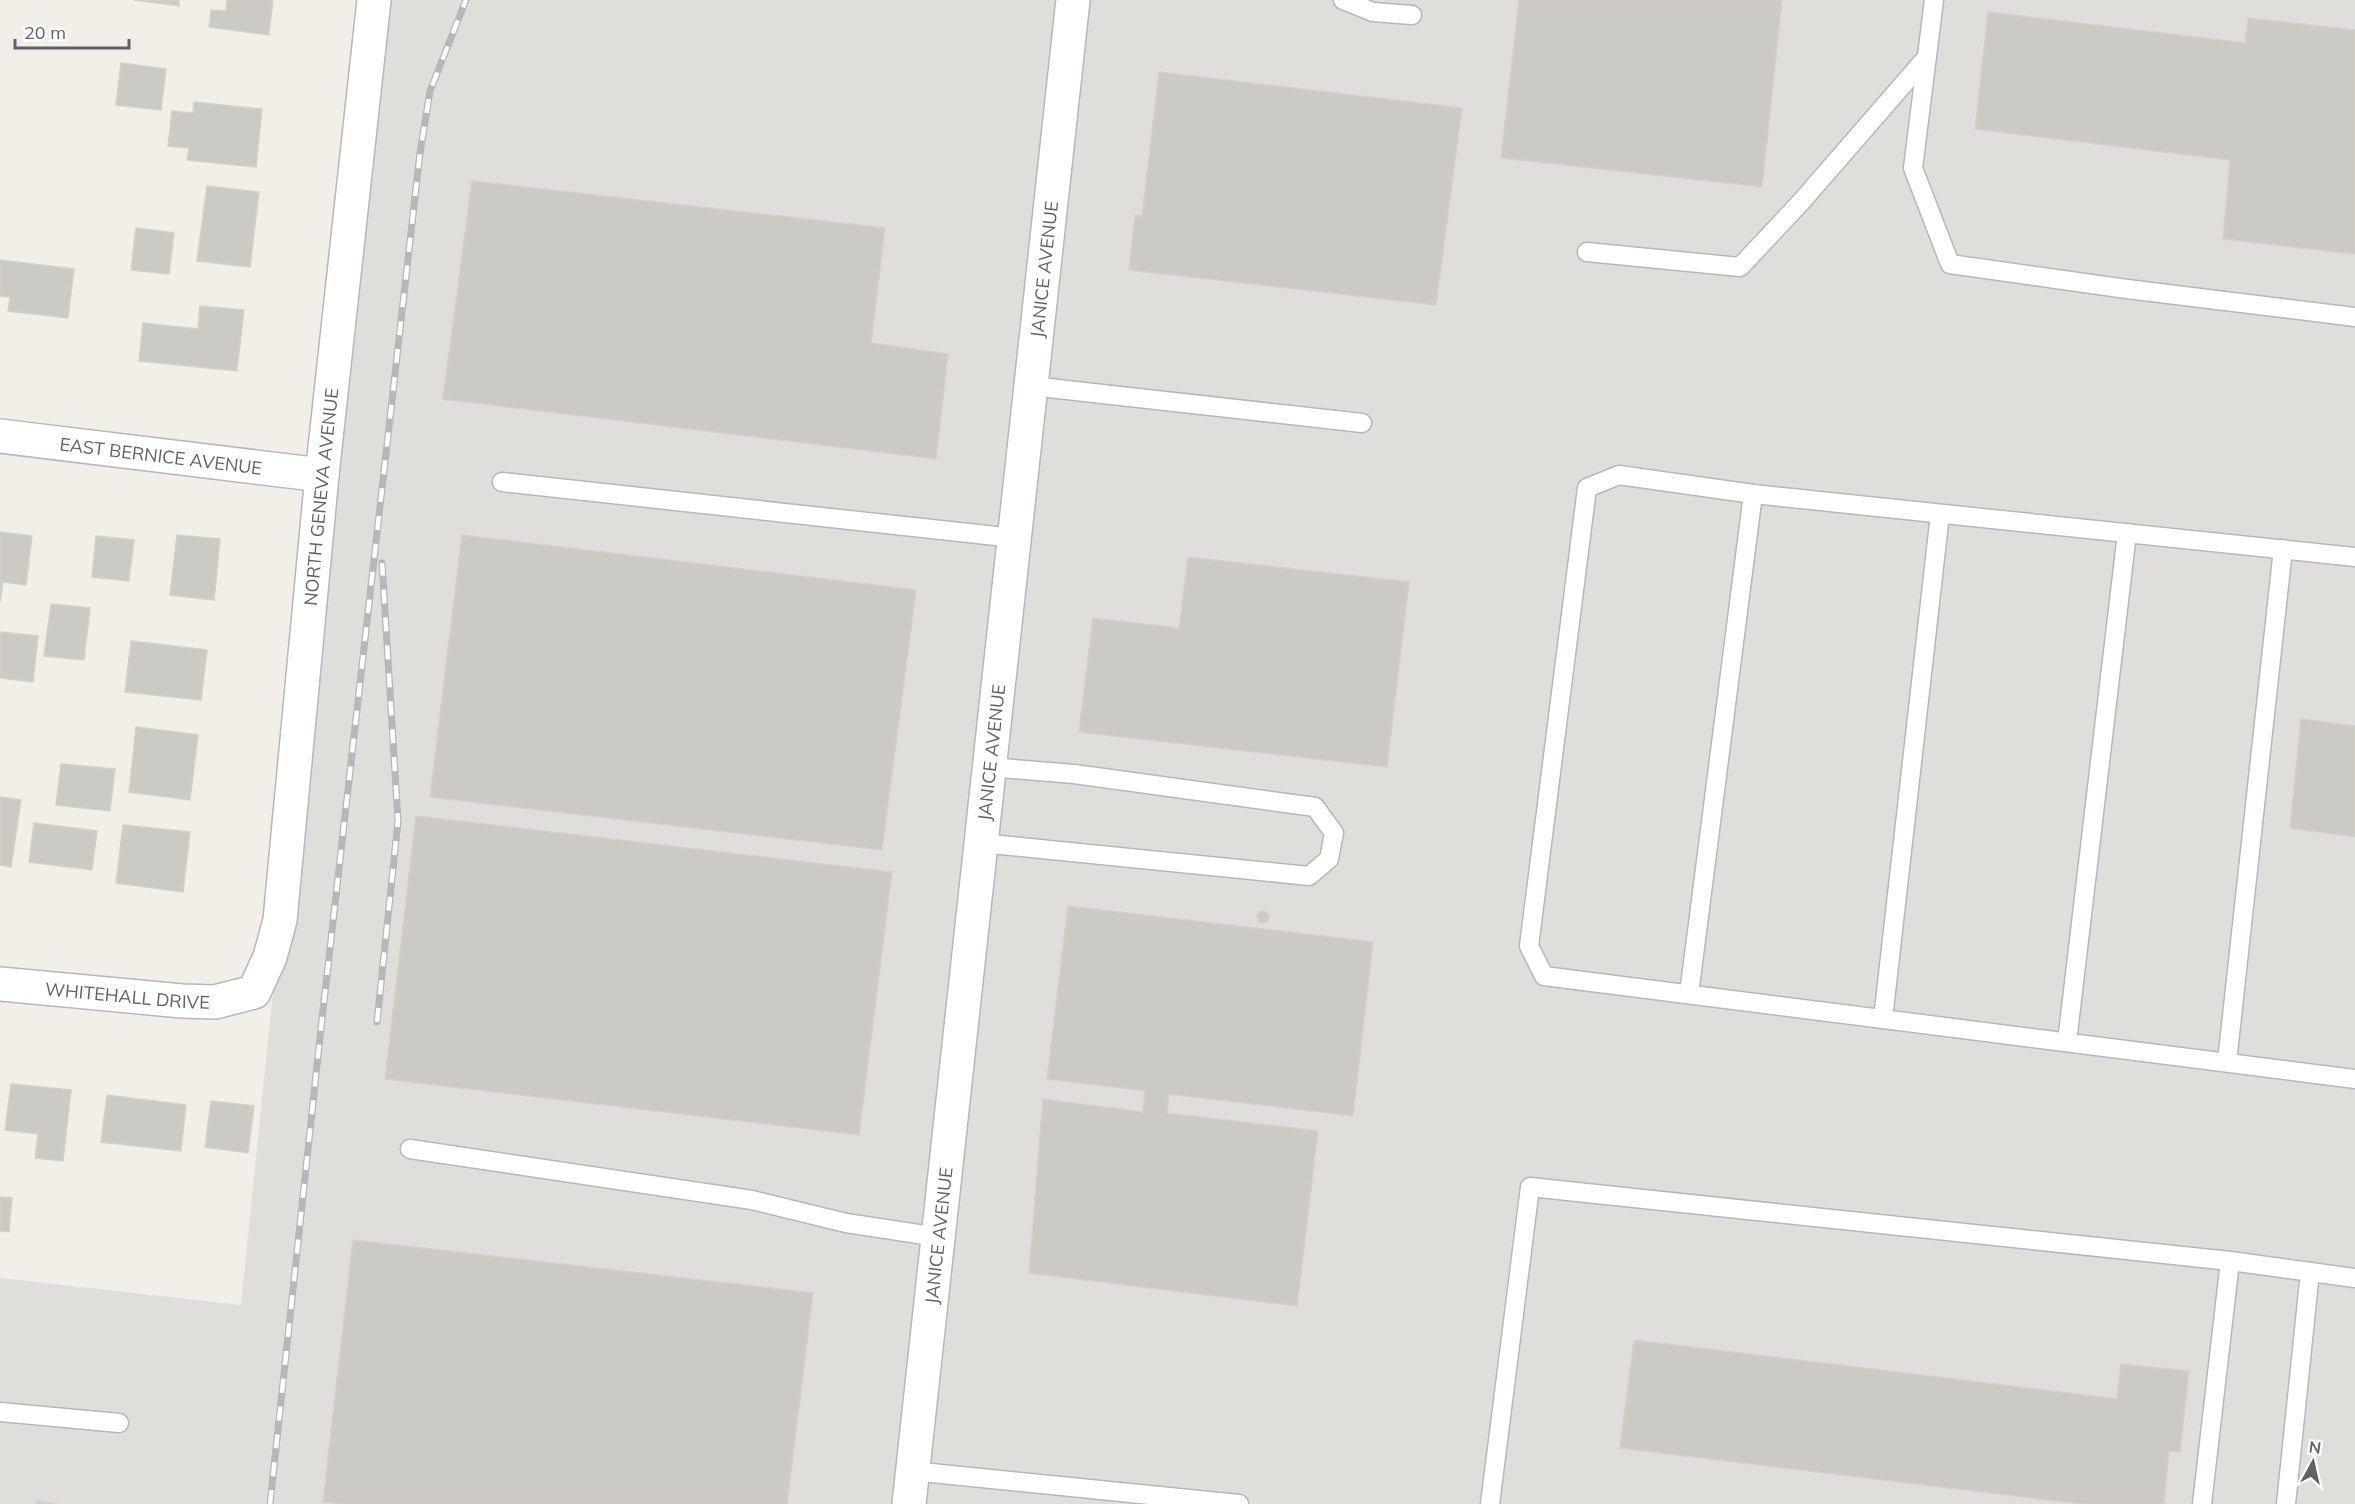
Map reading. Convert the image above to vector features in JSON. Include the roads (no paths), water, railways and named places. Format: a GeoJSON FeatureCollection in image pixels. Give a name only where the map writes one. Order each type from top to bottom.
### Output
{"type":"FeatureCollection","features":[{"type":"Feature","properties":{"kind":"street","name":"NORTH GENEVA AVENUE"},"geometry":{"type":"LineString","coordinates":[[254,992],[270,957],[280,920],[322,476],[374,0]]}},
{"type":"Feature","properties":{"kind":"street","name":"JANICE AVENUE"},"geometry":{"type":"LineString","coordinates":[[909,1504],[1073,0]]}},
{"type":"Feature","properties":{"kind":"street","name":"EAST BERNICE AVENUE"},"geometry":{"type":"LineString","coordinates":[[0,436],[322,476]]}},
{"type":"Feature","properties":{"kind":"street","name":"WHITEHALL DRIVE"},"geometry":{"type":"LineString","coordinates":[[0,984],[182,1001],[215,1002],[254,992]]}},
{"type":"Feature","properties":{"kind":"lane"},"geometry":{"type":"LineString","coordinates":[[1343,0],[1373,12],[1412,15]]}},
{"type":"Feature","properties":{"kind":"lane"},"geometry":{"type":"LineString","coordinates":[[1934,0],[1913,168],[1950,264],[2127,289],[2355,317]]}},
{"type":"Feature","properties":{"kind":"lane"},"geometry":{"type":"LineString","coordinates":[[1587,252],[1740,267],[1801,202],[1927,57]]}},
{"type":"Feature","properties":{"kind":"lane"},"geometry":{"type":"LineString","coordinates":[[1031,386],[1362,423]]}},
{"type":"Feature","properties":{"kind":"lane"},"geometry":{"type":"LineString","coordinates":[[2355,557],[1753,494],[1619,475],[1587,488],[1529,946],[1544,976],[2355,1079]]}},
{"type":"Feature","properties":{"kind":"lane"},"geometry":{"type":"LineString","coordinates":[[502,482],[1014,538]]}},
{"type":"Feature","properties":{"kind":"lane"},"geometry":{"type":"LineString","coordinates":[[1689,994],[1753,494]]}},
{"type":"Feature","properties":{"kind":"lane"},"geometry":{"type":"LineString","coordinates":[[1883,1019],[1940,513]]}},
{"type":"Feature","properties":{"kind":"lane"},"geometry":{"type":"LineString","coordinates":[[2067,1042],[2127,533]]}},
{"type":"Feature","properties":{"kind":"lane"},"geometry":{"type":"LineString","coordinates":[[2227,1062],[2283,549]]}},
{"type":"Feature","properties":{"kind":"lane"},"geometry":{"type":"LineString","coordinates":[[981,843],[1309,876],[1329,860],[1334,833],[1315,807],[1074,774],[989,767]]}},
{"type":"Feature","properties":{"kind":"lane"},"geometry":{"type":"LineString","coordinates":[[410,1149],[752,1200],[846,1222],[938,1237]]}},
{"type":"Feature","properties":{"kind":"lane"},"geometry":{"type":"LineString","coordinates":[[1491,1504],[1530,1187],[2230,1261],[2355,1278]]}},
{"type":"Feature","properties":{"kind":"lane"},"geometry":{"type":"LineString","coordinates":[[2202,1504],[2230,1261]]}},
{"type":"Feature","properties":{"kind":"lane"},"geometry":{"type":"LineString","coordinates":[[2286,1504],[2310,1272]]}},
{"type":"Feature","properties":{"kind":"lane"},"geometry":{"type":"LineString","coordinates":[[0,1412],[119,1423]]}},
{"type":"Feature","properties":{"kind":"lane"},"geometry":{"type":"LineString","coordinates":[[912,1471],[1239,1504]]}},
{"type":"Feature","properties":{"kind":"railway"},"geometry":{"type":"LineString","coordinates":[[270,1504],[321,1028],[420,153],[430,91],[466,0]]}},
{"type":"Feature","properties":{"kind":"railway"},"geometry":{"type":"LineString","coordinates":[[377,1022],[398,821],[382,563]]}}]}
